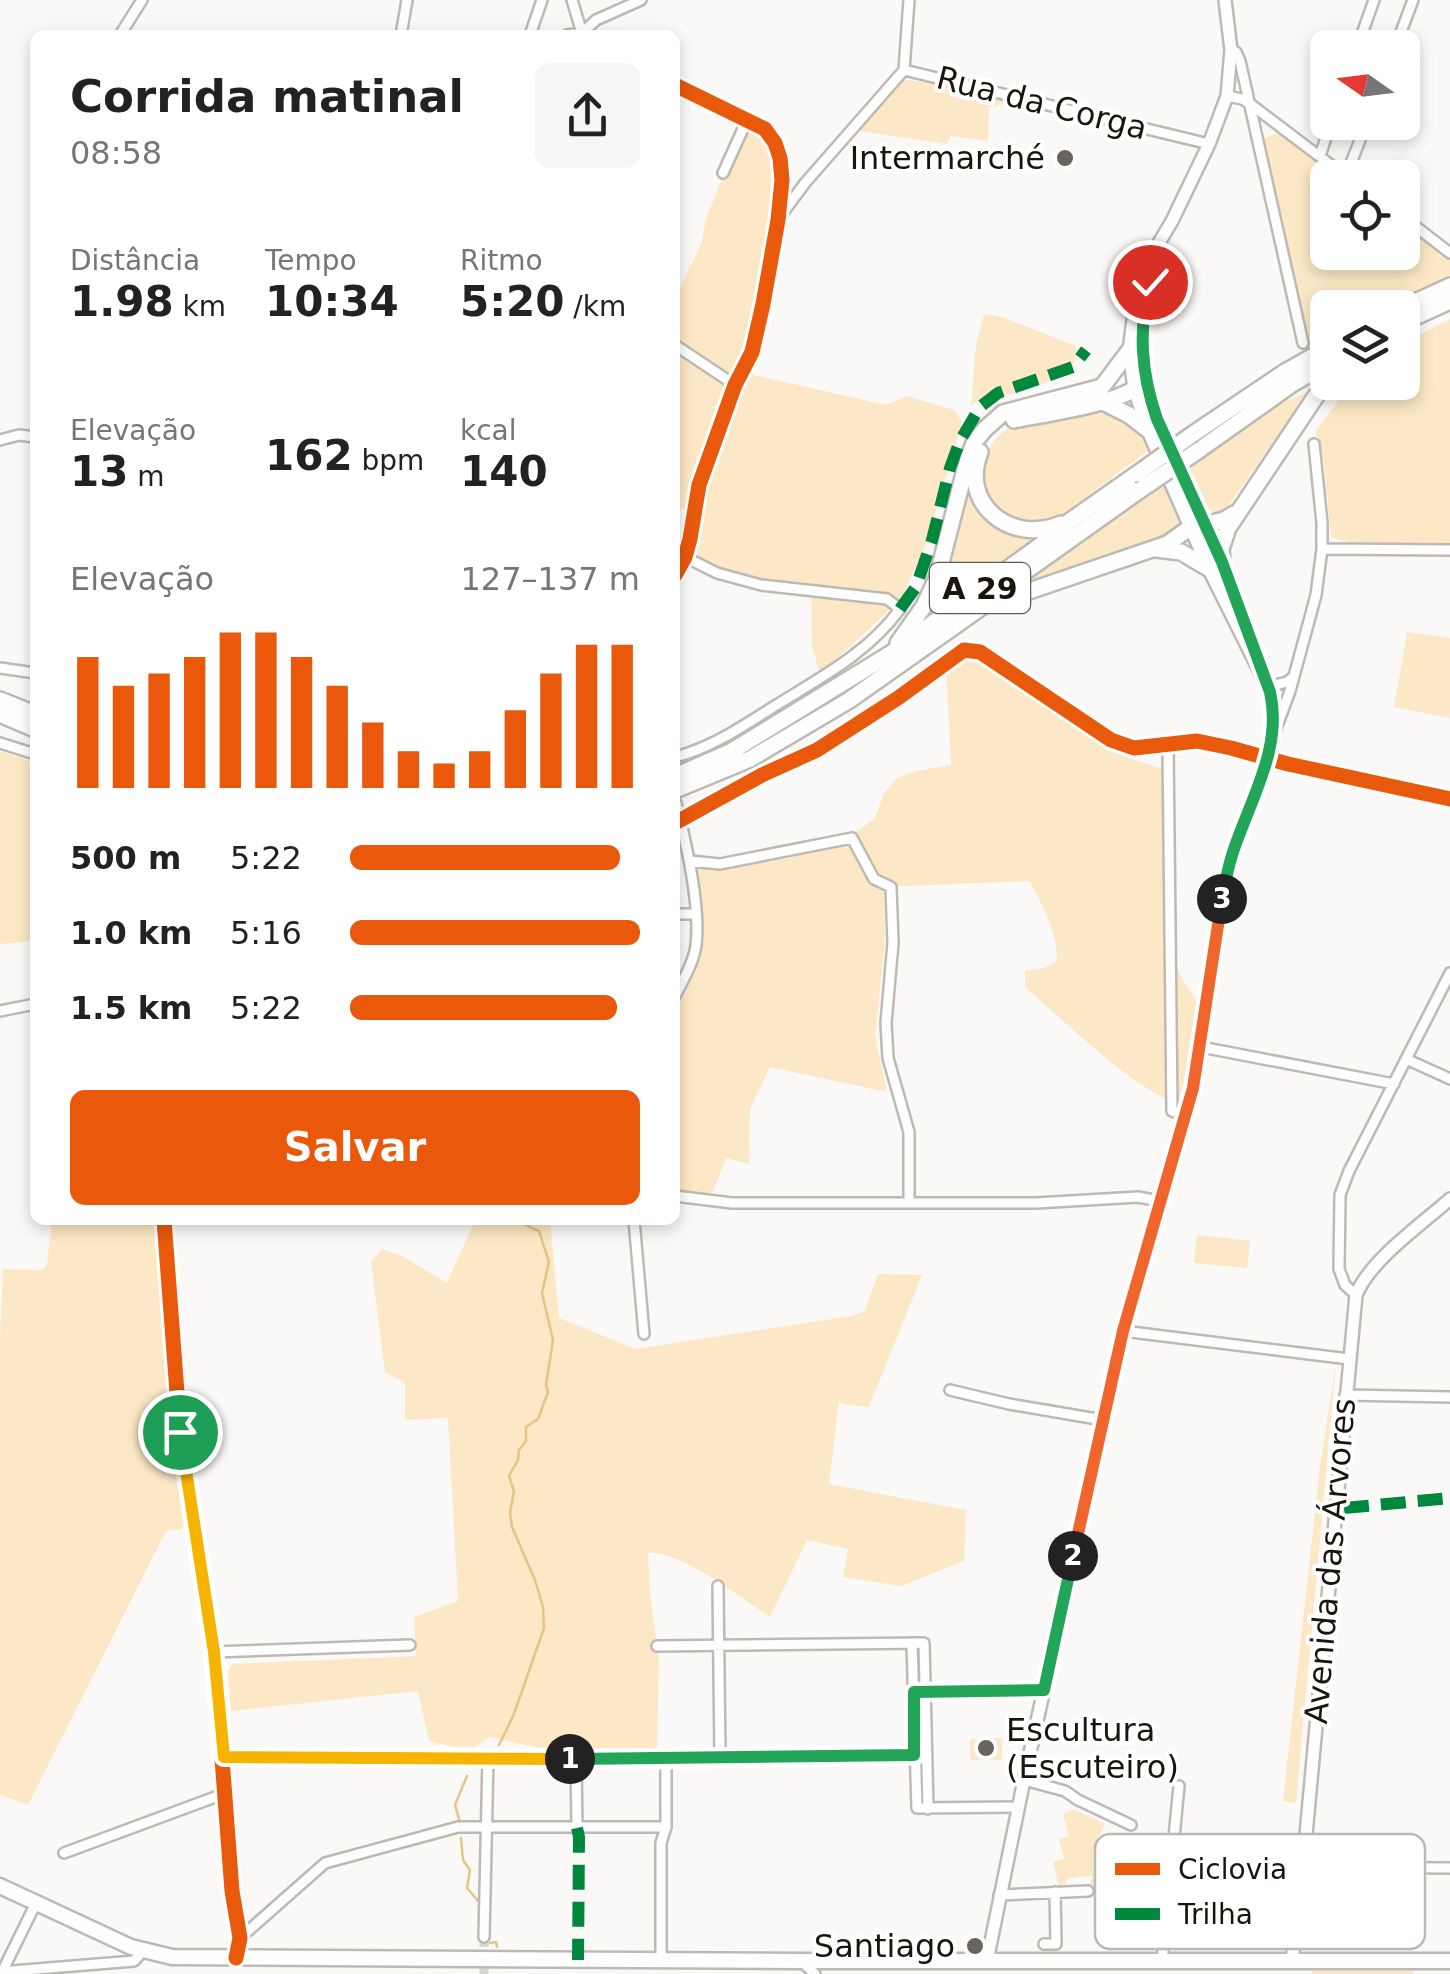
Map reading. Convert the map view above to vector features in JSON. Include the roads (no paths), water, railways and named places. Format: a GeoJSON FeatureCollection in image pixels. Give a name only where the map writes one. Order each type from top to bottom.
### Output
{"type":"FeatureCollection","features":[{"type":"Feature","properties":{"kind":"highway"},"geometry":{"type":"LineString","coordinates":[[1420,300],[1450,286]]}},
{"type":"Feature","properties":{"kind":"highway"},"geometry":{"type":"LineString","coordinates":[[1420,315],[1450,301]]}},
{"type":"Feature","properties":{"kind":"highway"},"geometry":{"type":"LineString","coordinates":[[1070,521],[1035,531],[1000,522],[980,495],[976,462],[983,446],[1010,420],[1102,394],[1129,351]]}},
{"type":"Feature","properties":{"kind":"highway","name":"A 29"},"geometry":{"type":"LineString","coordinates":[[680,788],[750,760],[848,701],[980,608],[1139,482],[1285,372],[1310,358]]}},
{"type":"Feature","properties":{"kind":"highway","name":"A 29"},"geometry":{"type":"LineString","coordinates":[[1196,442],[1310,374]]}},
{"type":"Feature","properties":{"kind":"highway"},"geometry":{"type":"LineString","coordinates":[[890,654],[924,606],[937,578],[968,458],[984,429],[1003,413],[1102,394],[1127,394],[1134,388]]}},
{"type":"Feature","properties":{"kind":"highway"},"geometry":{"type":"LineString","coordinates":[[1102,394],[1147,429]]}},
{"type":"Feature","properties":{"kind":"highway"},"geometry":{"type":"LineString","coordinates":[[1152,549],[1181,552],[1215,565],[1228,528],[1313,400]]}},
{"type":"Feature","properties":{"kind":"highway","name":"A 29"},"geometry":{"type":"LineString","coordinates":[[680,774],[732,752],[890,654],[1070,521],[1139,482]]}},
{"type":"Feature","properties":{"kind":"highway"},"geometry":{"type":"LineString","coordinates":[[980,608],[1168,544],[1197,524],[1224,520],[1239,512]]}},
{"type":"Feature","properties":{"kind":"highway"},"geometry":{"type":"LineString","coordinates":[[0,700],[30,712]]}},
{"type":"Feature","properties":{"kind":"highway"},"geometry":{"type":"LineString","coordinates":[[0,714],[30,727]]}},
{"type":"Feature","properties":{"kind":"main road"},"geometry":{"type":"LineString","coordinates":[[1188,502],[1147,429],[1134,388],[1129,351],[1134,312],[1150,258],[1210,144],[1227,96],[1231,50],[1225,0]]}},
{"type":"Feature","properties":{"kind":"main road"},"geometry":{"type":"LineString","coordinates":[[987,1961],[1123,1331],[1201,1047],[1225,883],[1272,740],[1275,713],[1269,690],[1188,502],[1150,400],[1144,373],[1143,315],[1172,220]]}},
{"type":"Feature","properties":{"kind":"main road"},"geometry":{"type":"LineString","coordinates":[[1134,388],[1144,373]]}},
{"type":"Feature","properties":{"kind":"main road"},"geometry":{"type":"LineString","coordinates":[[1134,388],[1150,400]]}},
{"type":"Feature","properties":{"kind":"main road"},"geometry":{"type":"LineString","coordinates":[[1356,1295],[1376,1264],[1450,1199]]}},
{"type":"Feature","properties":{"kind":"main road","name":"Avenida das Árvores"},"geometry":{"type":"LineString","coordinates":[[1306,1834],[1356,1295]]}},
{"type":"Feature","properties":{"kind":"main road"},"geometry":{"type":"LineString","coordinates":[[0,1886],[143,1951],[172,1957],[801,1961],[827,1970],[987,1961],[1450,1961]]}},
{"type":"Feature","properties":{"kind":"main road","name":"Avenida das Árvores"},"geometry":{"type":"LineString","coordinates":[[1292,1961],[1293,1949]]}},
{"type":"Feature","properties":{"kind":"street"},"geometry":{"type":"LineString","coordinates":[[124,30],[142,0]]}},
{"type":"Feature","properties":{"kind":"street"},"geometry":{"type":"LineString","coordinates":[[402,30],[407,0]]}},
{"type":"Feature","properties":{"kind":"street"},"geometry":{"type":"LineString","coordinates":[[532,30],[542,0]]}},
{"type":"Feature","properties":{"kind":"street"},"geometry":{"type":"LineString","coordinates":[[572,0],[583,30]]}},
{"type":"Feature","properties":{"kind":"street"},"geometry":{"type":"LineString","coordinates":[[587,30],[596,20],[641,0]]}},
{"type":"Feature","properties":{"kind":"street"},"geometry":{"type":"LineString","coordinates":[[904,70],[909,0]]}},
{"type":"Feature","properties":{"kind":"street"},"geometry":{"type":"LineString","coordinates":[[1364,30],[1374,0]]}},
{"type":"Feature","properties":{"kind":"street"},"geometry":{"type":"LineString","coordinates":[[1402,30],[1413,0]]}},
{"type":"Feature","properties":{"kind":"street"},"geometry":{"type":"LineString","coordinates":[[1231,50],[1240,62],[1303,343]]}},
{"type":"Feature","properties":{"kind":"street","name":"Rua da Corga"},"geometry":{"type":"LineString","coordinates":[[778,220],[805,183],[904,70],[1210,144]]}},
{"type":"Feature","properties":{"kind":"street"},"geometry":{"type":"LineString","coordinates":[[680,87],[765,129],[775,143],[782,180],[752,352],[735,385],[698,486],[690,539],[680,566]]}},
{"type":"Feature","properties":{"kind":"street"},"geometry":{"type":"LineString","coordinates":[[1227,96],[1242,99],[1325,160]]}},
{"type":"Feature","properties":{"kind":"street"},"geometry":{"type":"LineString","coordinates":[[724,173],[748,120]]}},
{"type":"Feature","properties":{"kind":"street"},"geometry":{"type":"LineString","coordinates":[[1320,156],[1326,140]]}},
{"type":"Feature","properties":{"kind":"street"},"geometry":{"type":"LineString","coordinates":[[782,180],[805,183]]}},
{"type":"Feature","properties":{"kind":"street"},"geometry":{"type":"LineString","coordinates":[[1420,230],[1450,253]]}},
{"type":"Feature","properties":{"kind":"street"},"geometry":{"type":"LineString","coordinates":[[680,348],[735,385]]}},
{"type":"Feature","properties":{"kind":"street"},"geometry":{"type":"LineString","coordinates":[[0,440],[30,436]]}},
{"type":"Feature","properties":{"kind":"street"},"geometry":{"type":"LineString","coordinates":[[1272,740],[1316,595],[1322,523],[1314,444]]}},
{"type":"Feature","properties":{"kind":"street"},"geometry":{"type":"LineString","coordinates":[[1322,549],[1450,550]]}},
{"type":"Feature","properties":{"kind":"street"},"geometry":{"type":"LineString","coordinates":[[680,755],[739,728],[842,664],[888,626],[900,609],[886,599],[761,586],[718,573],[685,557]]}},
{"type":"Feature","properties":{"kind":"street"},"geometry":{"type":"LineString","coordinates":[[680,821],[817,750],[964,650],[980,652],[1112,740],[1134,748],[1197,741],[1450,799]]}},
{"type":"Feature","properties":{"kind":"street"},"geometry":{"type":"LineString","coordinates":[[0,668],[30,672]]}},
{"type":"Feature","properties":{"kind":"street"},"geometry":{"type":"LineString","coordinates":[[1269,690],[1283,692],[1291,682]]}},
{"type":"Feature","properties":{"kind":"street"},"geometry":{"type":"LineString","coordinates":[[0,743],[30,752]]}},
{"type":"Feature","properties":{"kind":"street"},"geometry":{"type":"LineString","coordinates":[[1168,744],[1172,1110],[1185,1116]]}},
{"type":"Feature","properties":{"kind":"street"},"geometry":{"type":"LineString","coordinates":[[680,828],[690,861],[696,914],[696,946],[680,986]]}},
{"type":"Feature","properties":{"kind":"street"},"geometry":{"type":"LineString","coordinates":[[690,861],[720,864],[852,838],[874,879],[891,887],[888,1058],[909,1132],[910,1203]]}},
{"type":"Feature","properties":{"kind":"street"},"geometry":{"type":"LineString","coordinates":[[680,914],[696,914]]}},
{"type":"Feature","properties":{"kind":"street"},"geometry":{"type":"LineString","coordinates":[[680,967],[689,968]]}},
{"type":"Feature","properties":{"kind":"street"},"geometry":{"type":"LineString","coordinates":[[1356,1295],[1339,1270],[1340,1195],[1348,1171],[1450,972]]}},
{"type":"Feature","properties":{"kind":"street"},"geometry":{"type":"LineString","coordinates":[[0,1010],[30,1005]]}},
{"type":"Feature","properties":{"kind":"street"},"geometry":{"type":"LineString","coordinates":[[1201,1047],[1394,1084]]}},
{"type":"Feature","properties":{"kind":"street"},"geometry":{"type":"LineString","coordinates":[[1406,1059],[1450,1079]]}},
{"type":"Feature","properties":{"kind":"street"},"geometry":{"type":"LineString","coordinates":[[680,1197],[732,1203],[1036,1203],[1138,1196],[1160,1201]]}},
{"type":"Feature","properties":{"kind":"street"},"geometry":{"type":"LineString","coordinates":[[164,1225],[180,1432],[214,1652],[232,1891],[240,1938],[236,1958]]}},
{"type":"Feature","properties":{"kind":"street"},"geometry":{"type":"LineString","coordinates":[[634,1225],[644,1334]]}},
{"type":"Feature","properties":{"kind":"street"},"geometry":{"type":"LineString","coordinates":[[1123,1331],[1349,1359]]}},
{"type":"Feature","properties":{"kind":"street"},"geometry":{"type":"LineString","coordinates":[[950,1390],[1103,1420]]}},
{"type":"Feature","properties":{"kind":"street"},"geometry":{"type":"LineString","coordinates":[[1345,1395],[1450,1396]]}},
{"type":"Feature","properties":{"kind":"street"},"geometry":{"type":"LineString","coordinates":[[718,1586],[720,1758]]}},
{"type":"Feature","properties":{"kind":"street"},"geometry":{"type":"LineString","coordinates":[[912,1643],[920,1693],[928,1809]]}},
{"type":"Feature","properties":{"kind":"street"},"geometry":{"type":"LineString","coordinates":[[658,1646],[924,1643],[914,1755],[917,1808],[1018,1808]]}},
{"type":"Feature","properties":{"kind":"street"},"geometry":{"type":"LineString","coordinates":[[214,1652],[410,1645]]}},
{"type":"Feature","properties":{"kind":"street"},"geometry":{"type":"LineString","coordinates":[[920,1693],[1044,1690]]}},
{"type":"Feature","properties":{"kind":"street"},"geometry":{"type":"LineString","coordinates":[[224,1757],[576,1759],[914,1755]]}},
{"type":"Feature","properties":{"kind":"street"},"geometry":{"type":"LineString","coordinates":[[484,1937],[488,1758]]}},
{"type":"Feature","properties":{"kind":"street"},"geometry":{"type":"LineString","coordinates":[[661,1960],[666,1758]]}},
{"type":"Feature","properties":{"kind":"street"},"geometry":{"type":"LineString","coordinates":[[576,1759],[576,1828]]}},
{"type":"Feature","properties":{"kind":"street"},"geometry":{"type":"LineString","coordinates":[[1024,1780],[1065,1790],[1131,1825]]}},
{"type":"Feature","properties":{"kind":"street"},"geometry":{"type":"LineString","coordinates":[[1174,1834],[1179,1786]]}},
{"type":"Feature","properties":{"kind":"street"},"geometry":{"type":"LineString","coordinates":[[64,1853],[226,1793]]}},
{"type":"Feature","properties":{"kind":"street"},"geometry":{"type":"LineString","coordinates":[[240,1938],[325,1863],[458,1827],[666,1827]]}},
{"type":"Feature","properties":{"kind":"street"},"geometry":{"type":"LineString","coordinates":[[1425,1868],[1450,1868]]}},
{"type":"Feature","properties":{"kind":"street"},"geometry":{"type":"LineString","coordinates":[[999,1896],[1088,1891]]}},
{"type":"Feature","properties":{"kind":"street"},"geometry":{"type":"LineString","coordinates":[[1044,1944],[1056,1944],[1055,1892]]}},
{"type":"Feature","properties":{"kind":"street"},"geometry":{"type":"LineString","coordinates":[[1,1972],[36,1903]]}},
{"type":"Feature","properties":{"kind":"street"},"geometry":{"type":"LineString","coordinates":[[1162,1961],[1163,1949]]}},
{"type":"Feature","properties":{"kind":"street"},"geometry":{"type":"LineString","coordinates":[[1,1972],[134,1961],[143,1951]]}},
{"type":"Feature","properties":{"kind":"waterway"},"geometry":{"type":"LineString","coordinates":[[499,1745],[544,1628],[543,1607],[510,1513],[514,1491],[509,1476],[526,1441],[526,1427],[538,1419],[548,1392],[553,1340],[542,1293],[549,1262],[539,1231],[526,1225]]}},
{"type":"Feature","properties":{"kind":"waterway"},"geometry":{"type":"LineString","coordinates":[[460,1822],[455,1805],[467,1776]]}},
{"type":"Feature","properties":{"kind":"waterway"},"geometry":{"type":"LineString","coordinates":[[461,1838],[463,1860],[470,1870],[467,1888],[479,1902],[480,1930]]}},
{"type":"Feature","properties":{"kind":"waterway"},"geometry":{"type":"LineString","coordinates":[[490,1943],[496,1942],[497,1947]]}},
{"type":"Feature","properties":{"kind":"tunnel"},"geometry":{"type":"LineString","coordinates":[[484,1937],[484,1974]]}},
{"type":"Feature","properties":{"kind":"place","name":"Intermarché"},"geometry":{"type":"Point","coordinates":[1065,158]}},
{"type":"Feature","properties":{"kind":"place","name":"Escultura (Escuteiro)"},"geometry":{"type":"Point","coordinates":[986,1748]}},
{"type":"Feature","properties":{"kind":"place","name":"Santiago"},"geometry":{"type":"Point","coordinates":[975,1946]}}]}
